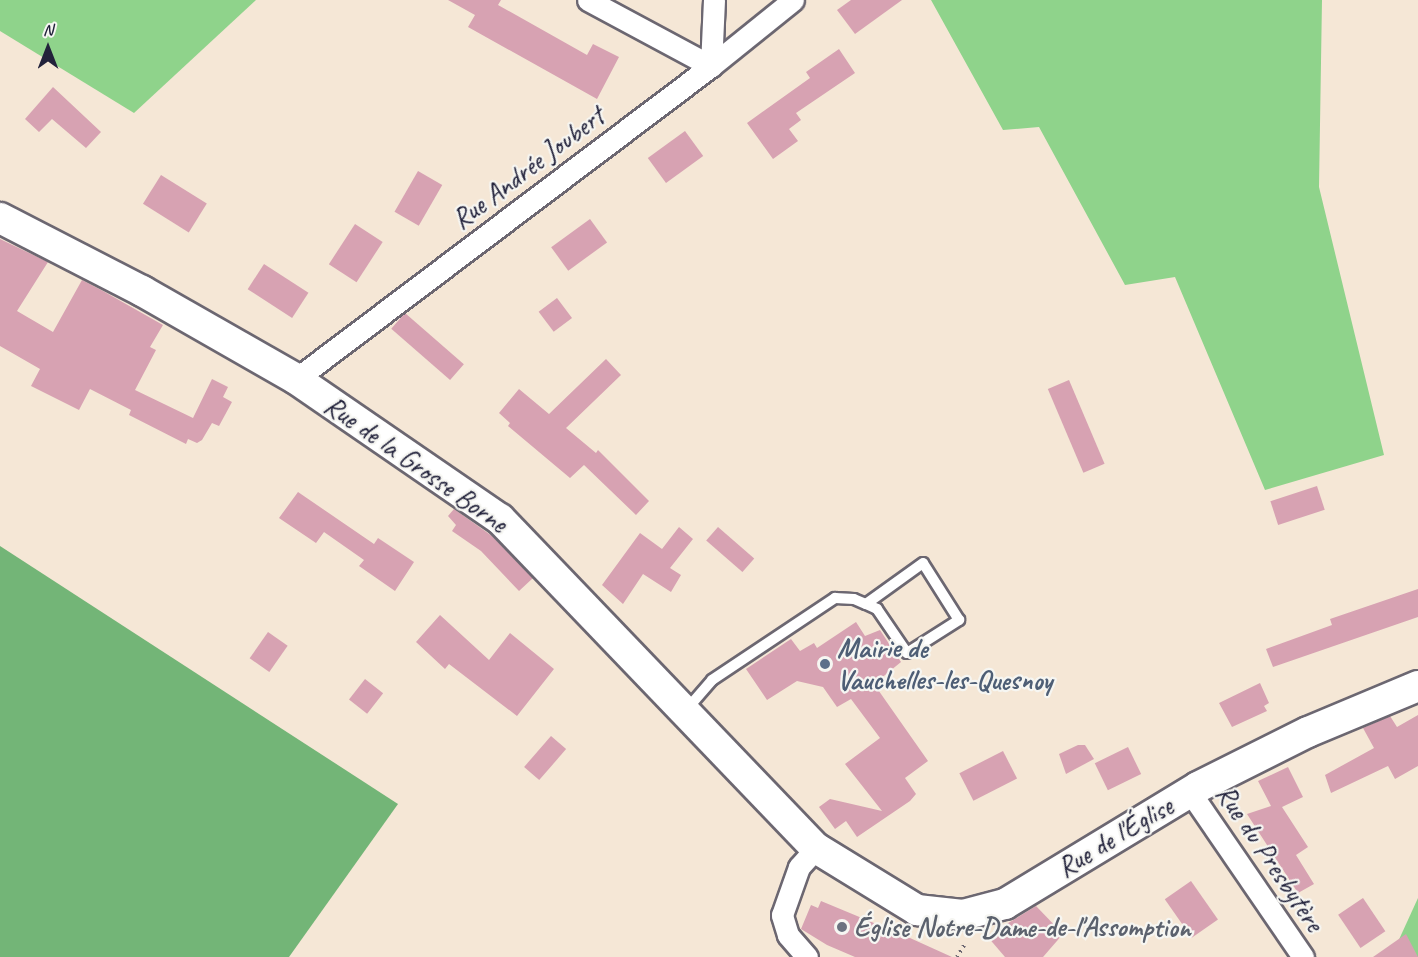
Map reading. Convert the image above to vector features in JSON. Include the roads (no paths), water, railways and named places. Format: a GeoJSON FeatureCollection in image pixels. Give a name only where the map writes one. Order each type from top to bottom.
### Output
{"type":"FeatureCollection","features":[{"type":"Feature","properties":{"kind":"street"},"geometry":{"type":"LineString","coordinates":[[588,0],[711,66],[714,0]]}},
{"type":"Feature","properties":{"kind":"street","name":"Rue Andrée Joubert"},"geometry":{"type":"LineString","coordinates":[[296,379],[711,66],[793,0]]}},
{"type":"Feature","properties":{"kind":"street","name":"Rue de la Grosse Borne"},"geometry":{"type":"LineString","coordinates":[[0,218],[142,291],[296,379],[500,519],[816,848]]}},
{"type":"Feature","properties":{"kind":"street","name":"Rue de l'Église"},"geometry":{"type":"LineString","coordinates":[[816,848],[917,910],[963,915],[1005,904],[1190,792],[1308,732],[1418,686]]}},
{"type":"Feature","properties":{"kind":"street","name":"Rue du Presbytère"},"geometry":{"type":"LineString","coordinates":[[1190,792],[1303,957]]}},
{"type":"Feature","properties":{"kind":"street"},"geometry":{"type":"LineString","coordinates":[[807,957],[788,935],[782,915],[799,867],[816,848]]}},
{"type":"Feature","properties":{"kind":"lane"},"geometry":{"type":"LineString","coordinates":[[685,712],[712,680],[835,598],[854,599],[877,609],[907,653],[958,620],[923,563],[866,604]]}},
{"type":"Feature","properties":{"kind":"place","name":"Mairie de Vauchelles-les-Quesnoy"},"geometry":{"type":"Point","coordinates":[825,664]}},
{"type":"Feature","properties":{"kind":"place","name":"Église Notre-Dame-de-l'Assomption"},"geometry":{"type":"Point","coordinates":[842,927]}}]}
